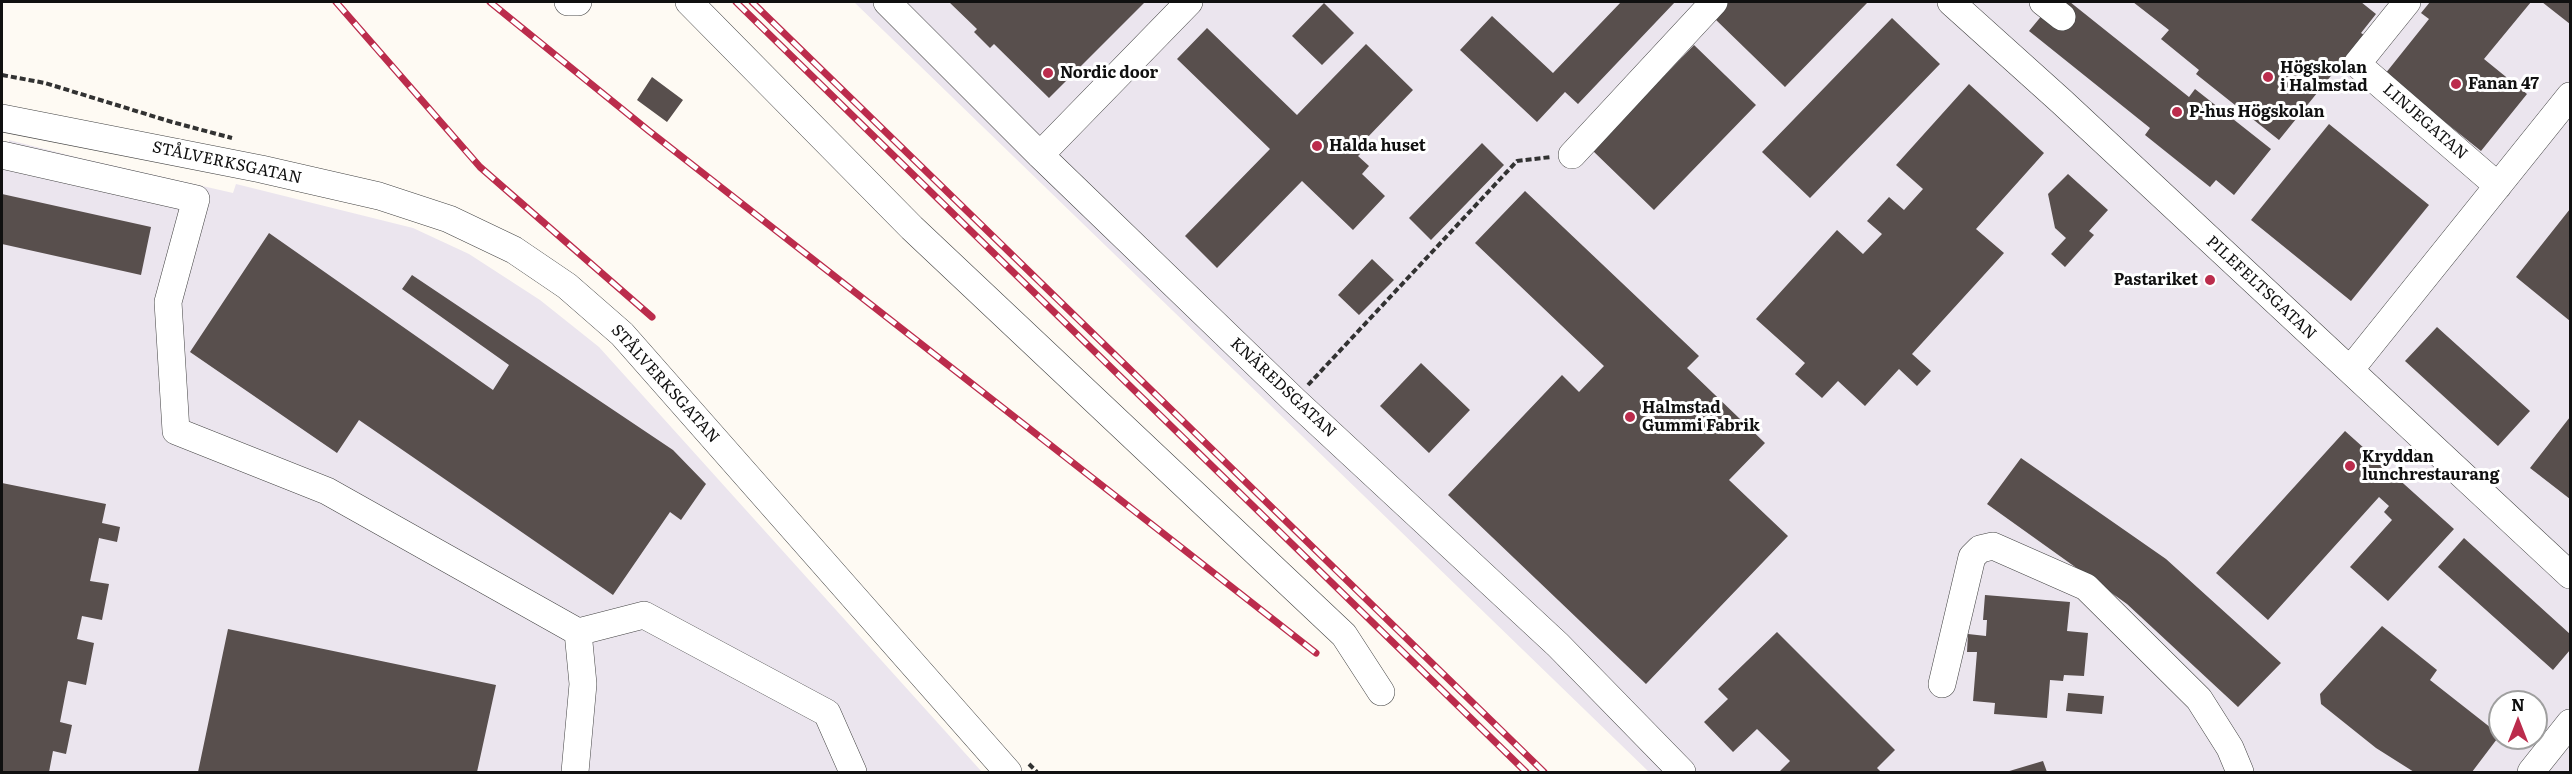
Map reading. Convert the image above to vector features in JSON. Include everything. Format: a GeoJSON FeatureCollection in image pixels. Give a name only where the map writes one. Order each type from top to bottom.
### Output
{"type":"FeatureCollection","features":[{"type":"Feature","properties":{"kind":"street"},"geometry":{"type":"LineString","coordinates":[[568,2],[578,2]]}},
{"type":"Feature","properties":{"kind":"street"},"geometry":{"type":"LineString","coordinates":[[689,2],[912,228],[1344,635],[1381,692]]}},
{"type":"Feature","properties":{"kind":"street","name":"KNÄREDSGATAN"},"geometry":{"type":"LineString","coordinates":[[887,2],[1040,156],[1294,400],[1558,645],[1682,772]]}},
{"type":"Feature","properties":{"kind":"street"},"geometry":{"type":"LineString","coordinates":[[1040,156],[1189,2]]}},
{"type":"Feature","properties":{"kind":"street"},"geometry":{"type":"LineString","coordinates":[[1572,155],[1714,2]]}},
{"type":"Feature","properties":{"kind":"street","name":"LINJEGATAN"},"geometry":{"type":"LineString","coordinates":[[2407,2],[2357,64],[2498,186]]}},
{"type":"Feature","properties":{"kind":"street","name":"PILEFELTSGATAN"},"geometry":{"type":"LineString","coordinates":[[1962,5],[2061,101],[2571,575]]}},
{"type":"Feature","properties":{"kind":"street"},"geometry":{"type":"LineString","coordinates":[[2350,370],[2571,96]]}},
{"type":"Feature","properties":{"kind":"street","name":"STÅLVERKSGATAN"},"geometry":{"type":"LineString","coordinates":[[2,118],[261,169],[379,196],[449,219],[514,250],[567,286],[622,334],[1015,764]]}},
{"type":"Feature","properties":{"kind":"street"},"geometry":{"type":"LineString","coordinates":[[2,155],[196,199],[168,302],[176,431],[327,491],[578,632],[644,615],[827,713],[853,772]]}},
{"type":"Feature","properties":{"kind":"street"},"geometry":{"type":"LineString","coordinates":[[1942,684],[1972,557],[1980,549],[1993,546],[2086,587],[2199,699],[2230,748],[2240,772]]}},
{"type":"Feature","properties":{"kind":"street"},"geometry":{"type":"LineString","coordinates":[[575,772],[583,684],[578,632]]}},
{"type":"Feature","properties":{"kind":"street"},"geometry":{"type":"LineString","coordinates":[[2531,772],[2571,723]]}},
{"type":"Feature","properties":{"kind":"path"},"geometry":{"type":"LineString","coordinates":[[2,75],[45,83],[172,122],[238,139]]}},
{"type":"Feature","properties":{"kind":"path"},"geometry":{"type":"LineString","coordinates":[[1294,400],[1517,161],[1572,155]]}},
{"type":"Feature","properties":{"kind":"path"},"geometry":{"type":"LineString","coordinates":[[1015,764],[1037,772]]}},
{"type":"Feature","properties":{"kind":"shaded area"},"geometry":{"type":"Polygon","coordinates":[[[854,2],[2570,2],[2570,772],[1649,772],[854,2]]]}},
{"type":"Feature","properties":{"kind":"shaded area"},"geometry":{"type":"Polygon","coordinates":[[[9,140],[233,193],[236,184],[413,228],[469,254],[540,300],[599,347],[982,772],[2,772],[2,168],[4,169],[9,140]]]}},
{"type":"Feature","properties":{"kind":"building","name":"Nordic door"},"geometry":{"type":"Polygon","coordinates":[[[949,2],[1145,2],[1049,98],[994,44],[990,48],[974,32],[977,29],[949,2]]]}},
{"type":"Feature","properties":{"kind":"building"},"geometry":{"type":"Polygon","coordinates":[[[1621,2],[1675,2],[1578,104],[1565,92],[1537,122],[1460,50],[1492,16],[1553,73],[1621,2]]]}},
{"type":"Feature","properties":{"kind":"building"},"geometry":{"type":"Polygon","coordinates":[[[1729,2],[1867,3],[1785,87],[1714,18],[1729,2]]]}},
{"type":"Feature","properties":{"kind":"building","name":"P-hus Högskolan"},"geometry":{"type":"Polygon","coordinates":[[[2053,2],[2070,2],[2189,97],[2195,89],[2271,149],[2234,195],[2216,180],[2210,187],[2145,135],[2150,128],[2029,31],[2053,2]]]}},
{"type":"Feature","properties":{"kind":"building","name":"Högskolan i Halmstad"},"geometry":{"type":"Polygon","coordinates":[[[2133,2],[2361,2],[2376,14],[2361,33],[2364,35],[2279,140],[2196,74],[2199,70],[2161,39],[2169,30],[2133,2]]]}},
{"type":"Feature","properties":{"kind":"building","name":"Fanan 47"},"geometry":{"type":"Polygon","coordinates":[[[2430,2],[2531,2],[2484,59],[2527,94],[2481,151],[2385,74],[2429,19],[2421,13],[2430,2]]]}},
{"type":"Feature","properties":{"kind":"building"},"geometry":{"type":"Polygon","coordinates":[[[2542,2],[2570,2],[2570,24],[2542,2]]]}},
{"type":"Feature","properties":{"kind":"building"},"geometry":{"type":"Polygon","coordinates":[[[1324,3],[1354,33],[1322,65],[1292,36],[1324,3]]]}},
{"type":"Feature","properties":{"kind":"building"},"geometry":{"type":"Polygon","coordinates":[[[1892,18],[1940,64],[1810,198],[1762,152],[1892,18]]]}},
{"type":"Feature","properties":{"kind":"building","name":"Halda huset"},"geometry":{"type":"Polygon","coordinates":[[[1207,28],[1297,115],[1366,44],[1413,90],[1365,140],[1370,144],[1358,156],[1369,166],[1362,174],[1385,196],[1353,230],[1302,181],[1217,268],[1185,236],[1270,149],[1177,59],[1207,28]]]}},
{"type":"Feature","properties":{"kind":"building"},"geometry":{"type":"Polygon","coordinates":[[[1694,45],[1756,105],[1654,210],[1592,150],[1694,45]]]}},
{"type":"Feature","properties":{"kind":"building"},"geometry":{"type":"Polygon","coordinates":[[[652,77],[683,100],[667,122],[637,100],[652,77]]]}},
{"type":"Feature","properties":{"kind":"building"},"geometry":{"type":"Polygon","coordinates":[[[1969,84],[2044,153],[1976,229],[2004,253],[1912,354],[1931,371],[1917,386],[1899,369],[1865,406],[1838,381],[1822,398],[1795,374],[1805,363],[1756,319],[1837,230],[1863,254],[1882,234],[1867,221],[1889,197],[1904,210],[1923,189],[1896,165],[1969,84]]]}},
{"type":"Feature","properties":{"kind":"building"},"geometry":{"type":"Polygon","coordinates":[[[2329,124],[2429,205],[2351,301],[2251,220],[2329,124]]]}},
{"type":"Feature","properties":{"kind":"building"},"geometry":{"type":"Polygon","coordinates":[[[1482,143],[1504,165],[1431,240],[1409,218],[1482,143]]]}},
{"type":"Feature","properties":{"kind":"building"},"geometry":{"type":"Polygon","coordinates":[[[2068,174],[2108,210],[2089,231],[2094,235],[2065,267],[2051,254],[2066,238],[2055,228],[2048,194],[2068,174]]]}},
{"type":"Feature","properties":{"kind":"building","name":"Halmstad Gummi Fabrik"},"geometry":{"type":"Polygon","coordinates":[[[1525,191],[1699,356],[1687,368],[1765,443],[1729,480],[1788,536],[1646,684],[1448,495],[1562,375],[1579,392],[1604,366],[1475,243],[1525,191]]]}},
{"type":"Feature","properties":{"kind":"building"},"geometry":{"type":"Polygon","coordinates":[[[2,194],[151,227],[141,275],[2,244],[2,194]]]}},
{"type":"Feature","properties":{"kind":"building"},"geometry":{"type":"Polygon","coordinates":[[[2570,209],[2570,321],[2516,277],[2570,209]]]}},
{"type":"Feature","properties":{"kind":"building"},"geometry":{"type":"Polygon","coordinates":[[[269,233],[493,390],[509,365],[402,289],[412,275],[673,450],[706,484],[681,520],[670,512],[613,595],[359,420],[337,453],[190,352],[269,233]]]}},
{"type":"Feature","properties":{"kind":"building"},"geometry":{"type":"Polygon","coordinates":[[[1372,259],[1394,280],[1359,315],[1338,295],[1372,259]]]}},
{"type":"Feature","properties":{"kind":"building"},"geometry":{"type":"Polygon","coordinates":[[[2437,327],[2530,411],[2498,446],[2405,361],[2437,327]]]}},
{"type":"Feature","properties":{"kind":"building"},"geometry":{"type":"Polygon","coordinates":[[[1421,363],[1470,410],[1429,453],[1380,406],[1421,363]]]}},
{"type":"Feature","properties":{"kind":"building"},"geometry":{"type":"Polygon","coordinates":[[[2570,417],[2570,499],[2530,468],[2570,417]]]}},
{"type":"Feature","properties":{"kind":"building"},"geometry":{"type":"Polygon","coordinates":[[[2345,431],[2454,529],[2388,601],[2350,567],[2392,520],[2384,512],[2389,506],[2379,497],[2268,620],[2216,573],[2345,431]]]}},
{"type":"Feature","properties":{"kind":"building"},"geometry":{"type":"Polygon","coordinates":[[[2021,458],[2166,559],[2281,663],[2238,707],[2127,604],[1987,504],[2021,458]]]}},
{"type":"Feature","properties":{"kind":"building"},"geometry":{"type":"Polygon","coordinates":[[[2,483],[106,504],[102,523],[120,527],[117,542],[99,538],[90,581],[109,584],[102,620],[82,616],[77,639],[94,643],[86,685],[68,681],[60,722],[72,725],[66,754],[53,751],[49,772],[2,772],[2,483]]]}},
{"type":"Feature","properties":{"kind":"building"},"geometry":{"type":"Polygon","coordinates":[[[2464,538],[2570,634],[2570,650],[2553,670],[2438,567],[2464,538]]]}},
{"type":"Feature","properties":{"kind":"building"},"geometry":{"type":"Polygon","coordinates":[[[1985,595],[2070,602],[2067,631],[2088,633],[2084,676],[2064,675],[2063,681],[2050,680],[2047,718],[1994,714],[1995,703],[1973,701],[1977,652],[1967,652],[1968,634],[1986,636],[1987,620],[1983,620],[1985,595]]]}},
{"type":"Feature","properties":{"kind":"building"},"geometry":{"type":"Polygon","coordinates":[[[2382,626],[2437,670],[2430,680],[2488,726],[2489,750],[2472,772],[2414,772],[2376,748],[2321,704],[2320,694],[2382,626]]]}},
{"type":"Feature","properties":{"kind":"building"},"geometry":{"type":"Polygon","coordinates":[[[228,629],[496,685],[477,772],[198,772],[228,629]]]}},
{"type":"Feature","properties":{"kind":"building"},"geometry":{"type":"Polygon","coordinates":[[[1777,632],[1895,750],[1877,768],[1881,772],[1779,772],[1790,761],[1757,729],[1733,752],[1704,722],[1728,699],[1718,689],[1777,632]]]}},
{"type":"Feature","properties":{"kind":"building"},"geometry":{"type":"Polygon","coordinates":[[[2068,693],[2104,696],[2102,714],[2066,711],[2068,693]]]}},
{"type":"Feature","properties":{"kind":"building"},"geometry":{"type":"Polygon","coordinates":[[[2043,761],[2047,772],[2006,772],[2043,761]]]}},
{"type":"Feature","properties":{"kind":"railway"},"geometry":{"type":"LineString","coordinates":[[336,2],[480,167],[652,317]]}},
{"type":"Feature","properties":{"kind":"railway"},"geometry":{"type":"LineString","coordinates":[[490,2],[649,131],[1316,653]]}},
{"type":"Feature","properties":{"kind":"railway"},"geometry":{"type":"LineString","coordinates":[[736,2],[1526,772]]}},
{"type":"Feature","properties":{"kind":"railway"},"geometry":{"type":"LineString","coordinates":[[752,2],[1544,772]]}},
{"type":"Feature","properties":{"kind":"place","name":"Nordic door"},"geometry":{"type":"Point","coordinates":[1048,73]}},
{"type":"Feature","properties":{"kind":"place","name":"Högskolan i Halmstad"},"geometry":{"type":"Point","coordinates":[2268,77]}},
{"type":"Feature","properties":{"kind":"place","name":"Fanan 47"},"geometry":{"type":"Point","coordinates":[2456,84]}},
{"type":"Feature","properties":{"kind":"place","name":"P-hus Högskolan"},"geometry":{"type":"Point","coordinates":[2177,112]}},
{"type":"Feature","properties":{"kind":"place","name":"Halda huset"},"geometry":{"type":"Point","coordinates":[1317,146]}},
{"type":"Feature","properties":{"kind":"place","name":"Pastariket"},"geometry":{"type":"Point","coordinates":[2210,280]}},
{"type":"Feature","properties":{"kind":"place","name":"Halmstad Gummi Fabrik"},"geometry":{"type":"Point","coordinates":[1630,417]}},
{"type":"Feature","properties":{"kind":"place","name":"Kryddan lunchrestaurang"},"geometry":{"type":"Point","coordinates":[2350,466]}}]}
